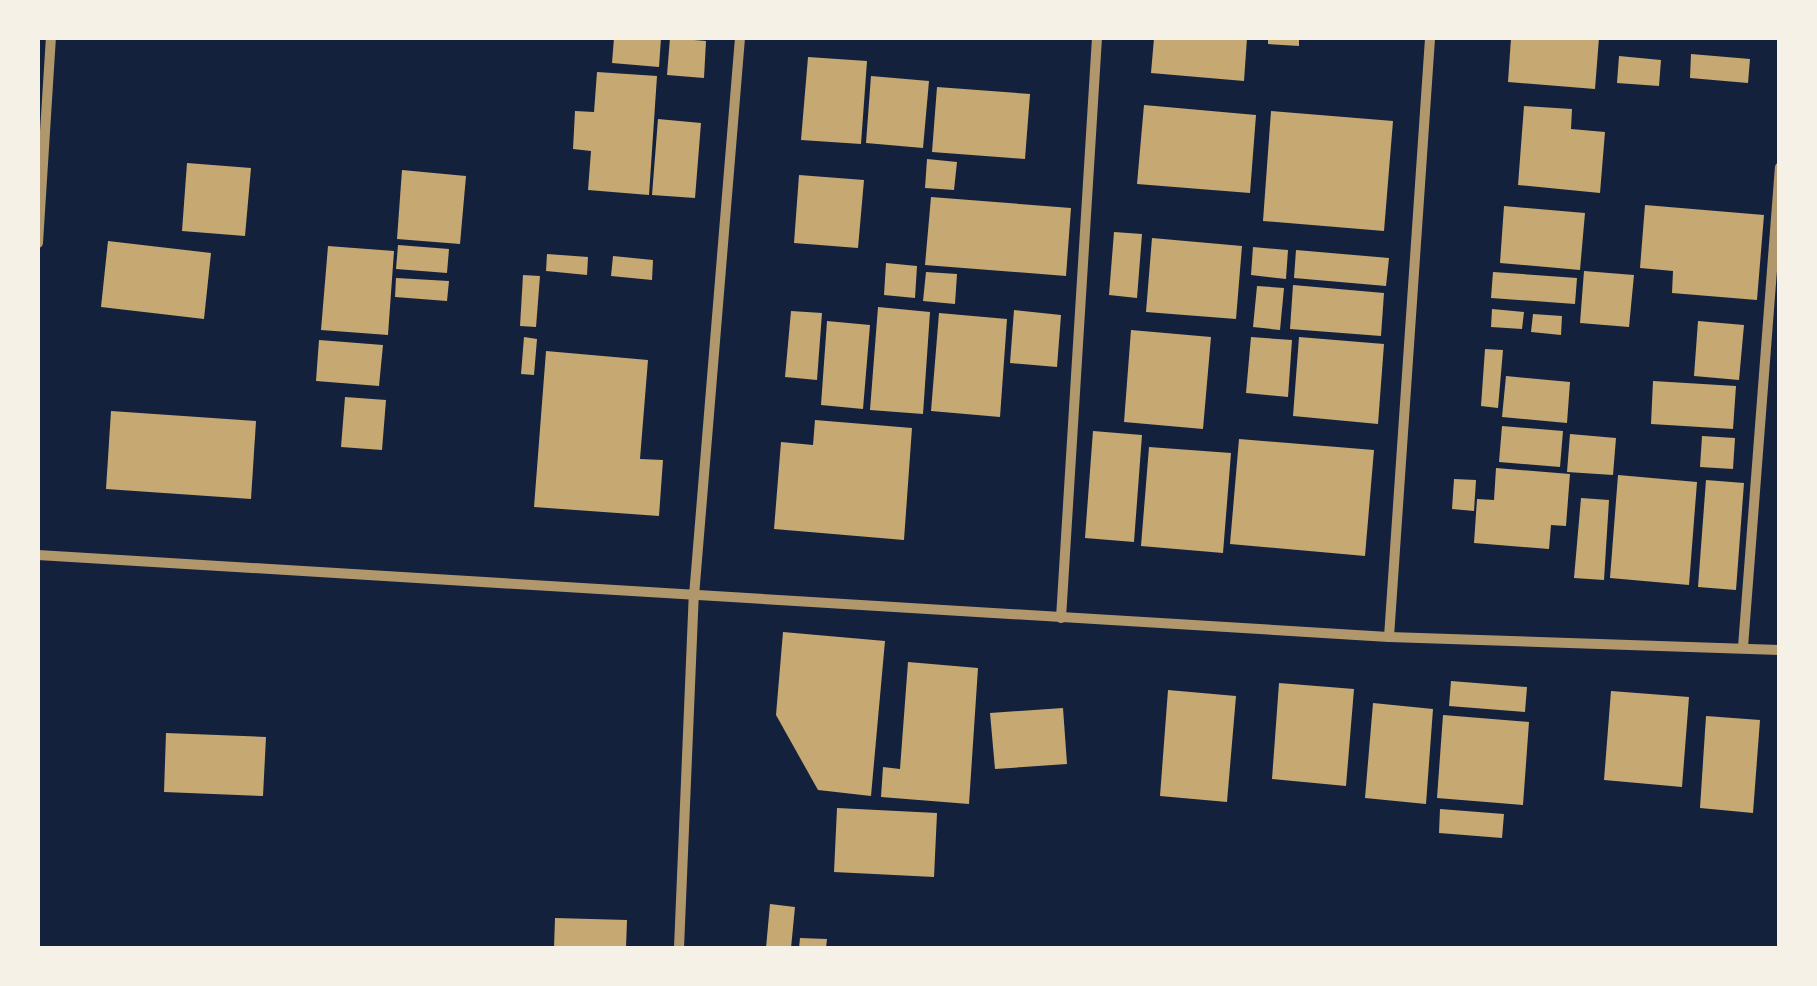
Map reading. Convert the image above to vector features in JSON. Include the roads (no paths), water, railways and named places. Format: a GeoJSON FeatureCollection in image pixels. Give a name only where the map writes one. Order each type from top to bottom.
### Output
{"type":"FeatureCollection","features":[{"type":"Feature","properties":{"kind":"street"},"geometry":{"type":"LineString","coordinates":[[38,243],[51,38]]}},
{"type":"Feature","properties":{"kind":"street"},"geometry":{"type":"LineString","coordinates":[[679,948],[694,596],[740,38]]}},
{"type":"Feature","properties":{"kind":"street"},"geometry":{"type":"LineString","coordinates":[[1061,618],[1097,38]]}},
{"type":"Feature","properties":{"kind":"street"},"geometry":{"type":"LineString","coordinates":[[1389,637],[1430,38]]}},
{"type":"Feature","properties":{"kind":"street"},"geometry":{"type":"LineString","coordinates":[[1743,647],[1780,167]]}},
{"type":"Feature","properties":{"kind":"street"},"geometry":{"type":"LineString","coordinates":[[38,555],[1389,637],[1780,650]]}}]}
